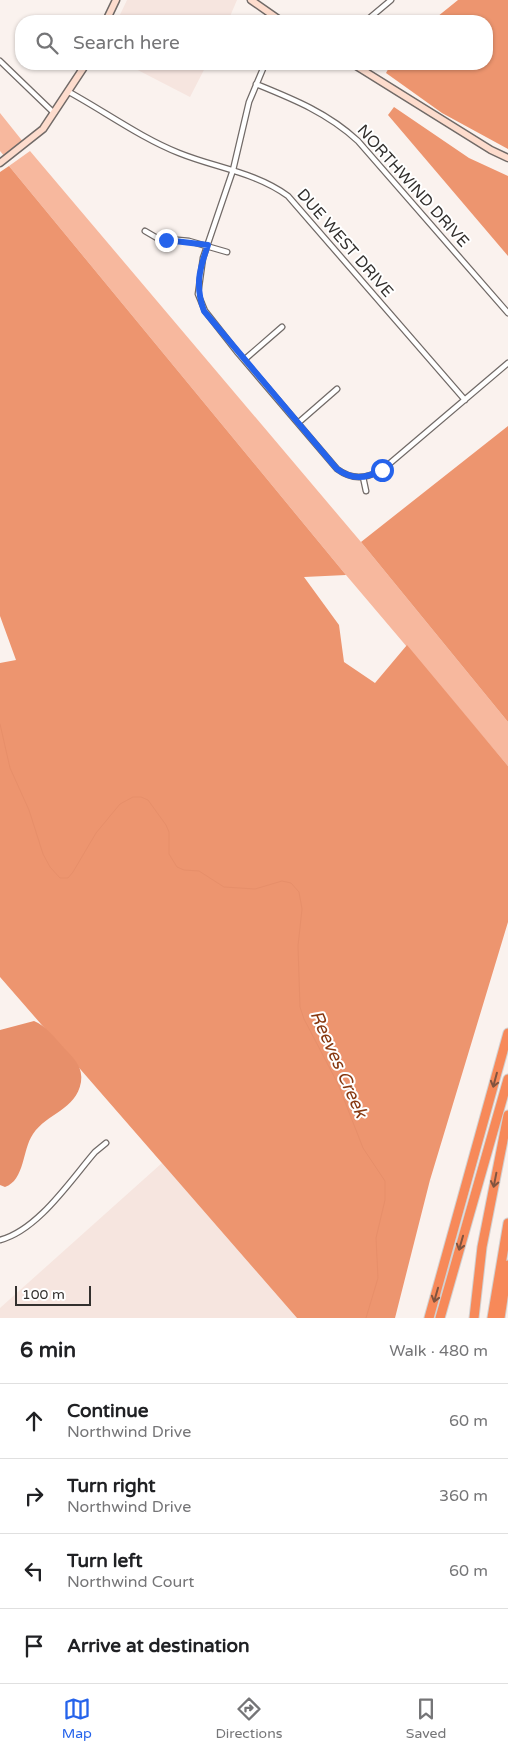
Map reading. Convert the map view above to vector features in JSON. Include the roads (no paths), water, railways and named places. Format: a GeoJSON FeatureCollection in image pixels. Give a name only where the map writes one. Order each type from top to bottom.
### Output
{"type":"FeatureCollection","features":[{"type":"Feature","properties":{"kind":"highway"},"geometry":{"type":"LineString","coordinates":[[430,1318],[508,1033]]}},
{"type":"Feature","properties":{"kind":"highway"},"geometry":{"type":"LineString","coordinates":[[440,1318],[508,1079]]}},
{"type":"Feature","properties":{"kind":"highway"},"geometry":{"type":"LineString","coordinates":[[474,1318],[482,1247],[508,1115]]}},
{"type":"Feature","properties":{"kind":"highway"},"geometry":{"type":"LineString","coordinates":[[492,1318],[508,1223]]}},
{"type":"Feature","properties":{"kind":"highway"},"geometry":{"type":"LineString","coordinates":[[500,1318],[508,1265]]}},
{"type":"Feature","properties":{"kind":"street"},"geometry":{"type":"LineString","coordinates":[[109,15],[116,0]]}},
{"type":"Feature","properties":{"kind":"street"},"geometry":{"type":"LineString","coordinates":[[251,0],[272,15]]}},
{"type":"Feature","properties":{"kind":"street"},"geometry":{"type":"LineString","coordinates":[[373,15],[391,0]]}},
{"type":"Feature","properties":{"kind":"street"},"geometry":{"type":"LineString","coordinates":[[0,61],[54,113]]}},
{"type":"Feature","properties":{"kind":"street"},"geometry":{"type":"LineString","coordinates":[[0,163],[43,129],[82,70]]}},
{"type":"Feature","properties":{"kind":"street"},"geometry":{"type":"LineString","coordinates":[[262,70],[244,116],[233,170],[198,280],[198,294],[204,311],[244,360],[337,469],[346,476],[363,477],[382,470],[508,363]]}},
{"type":"Feature","properties":{"kind":"street"},"geometry":{"type":"LineString","coordinates":[[363,70],[491,150],[508,158]]}},
{"type":"Feature","properties":{"kind":"street","name":"NORTHWIND DRIVE"},"geometry":{"type":"LineString","coordinates":[[256,84],[294,99],[341,125],[358,141],[508,313]]}},
{"type":"Feature","properties":{"kind":"street","name":"DUE WEST DRIVE"},"geometry":{"type":"LineString","coordinates":[[69,92],[178,153],[233,170],[274,186],[288,196],[466,400]]}},
{"type":"Feature","properties":{"kind":"street"},"geometry":{"type":"LineString","coordinates":[[145,231],[157,238],[208,245],[227,252]]}},
{"type":"Feature","properties":{"kind":"street"},"geometry":{"type":"LineString","coordinates":[[244,360],[282,327]]}},
{"type":"Feature","properties":{"kind":"street"},"geometry":{"type":"LineString","coordinates":[[298,423],[337,388]]}},
{"type":"Feature","properties":{"kind":"street"},"geometry":{"type":"LineString","coordinates":[[363,477],[366,491]]}},
{"type":"Feature","properties":{"kind":"street"},"geometry":{"type":"LineString","coordinates":[[0,1240],[13,1236],[32,1224],[95,1152],[106,1143]]}},
{"type":"Feature","properties":{"kind":"waterway","name":"Reeves Creek"},"geometry":{"type":"LineString","coordinates":[[0,724],[10,768],[29,810],[43,854],[50,867],[60,878],[68,878],[73,872],[96,833],[120,804],[133,797],[141,797],[148,800],[166,825],[169,832],[169,854],[177,867],[184,870],[199,871],[224,887],[255,889],[282,881],[291,883],[299,892],[302,909],[298,946],[300,1007],[304,1019],[338,1084],[363,1148],[385,1181],[385,1200],[376,1238],[378,1278],[366,1318]]}}]}
